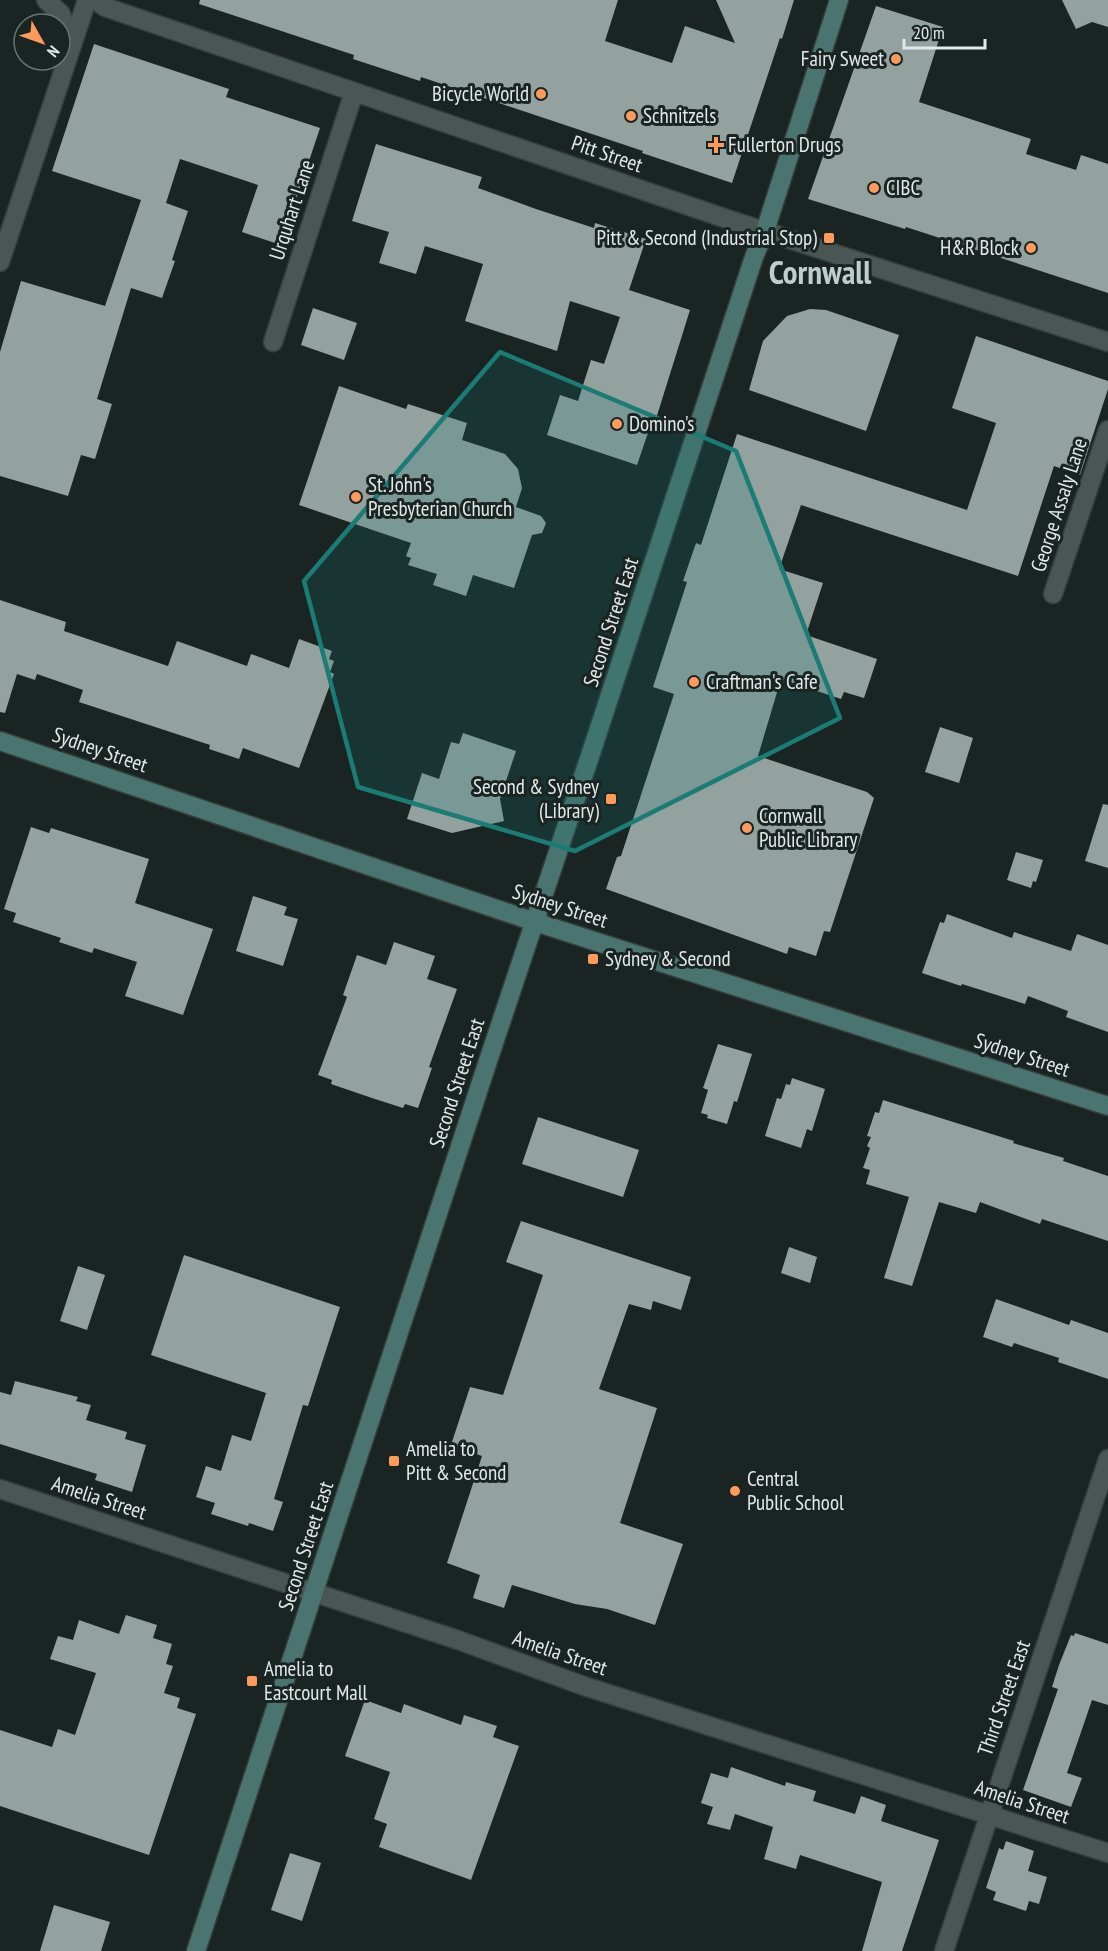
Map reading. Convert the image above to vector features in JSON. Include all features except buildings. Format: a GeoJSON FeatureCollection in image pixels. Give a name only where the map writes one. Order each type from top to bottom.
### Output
{"type":"FeatureCollection","features":[{"type":"Feature","properties":{"kind":"main road","name":"Second Street East"},"geometry":{"type":"LineString","coordinates":[[196,1951],[754,257],[765,231],[839,0]]}},
{"type":"Feature","properties":{"kind":"main road","name":"Sydney Street"},"geometry":{"type":"LineString","coordinates":[[0,741],[535,922],[1108,1106]]}},
{"type":"Feature","properties":{"kind":"street"},"geometry":{"type":"LineString","coordinates":[[46,0],[59,12]]}},
{"type":"Feature","properties":{"kind":"street"},"geometry":{"type":"LineString","coordinates":[[72,43],[87,0]]}},
{"type":"Feature","properties":{"kind":"street","name":"Pitt Street"},"geometry":{"type":"LineString","coordinates":[[95,0],[105,7],[765,231],[1108,342]]}},
{"type":"Feature","properties":{"kind":"street"},"geometry":{"type":"LineString","coordinates":[[0,262],[62,72]]}},
{"type":"Feature","properties":{"kind":"street","name":"Urquhart Lane"},"geometry":{"type":"LineString","coordinates":[[273,342],[354,92]]}},
{"type":"Feature","properties":{"kind":"street","name":"George Assaly Lane"},"geometry":{"type":"LineString","coordinates":[[1053,594],[1108,430]]}},
{"type":"Feature","properties":{"kind":"street","name":"Third Street East"},"geometry":{"type":"LineString","coordinates":[[944,1951],[1108,1459]]}},
{"type":"Feature","properties":{"kind":"street","name":"Amelia Street"},"geometry":{"type":"LineString","coordinates":[[0,1489],[458,1640],[584,1686],[1108,1853]]}},
{"type":"Feature","properties":{"kind":"highlighted area"},"geometry":{"type":"Polygon","coordinates":[[[500,352],[736,451],[840,718],[575,851],[358,787],[304,581],[500,352]]]}},
{"type":"Feature","properties":{"kind":"place","name":"Fairy Sweet"},"geometry":{"type":"Point","coordinates":[896,59]}},
{"type":"Feature","properties":{"kind":"place","name":"Bicycle World"},"geometry":{"type":"Point","coordinates":[541,94]}},
{"type":"Feature","properties":{"kind":"place","name":"Schnitzels"},"geometry":{"type":"Point","coordinates":[631,116]}},
{"type":"Feature","properties":{"kind":"place","name":"Fullerton Drugs"},"geometry":{"type":"Point","coordinates":[716,145]}},
{"type":"Feature","properties":{"kind":"place","name":"CIBC"},"geometry":{"type":"Point","coordinates":[874,188]}},
{"type":"Feature","properties":{"kind":"place","name":"Pitt & Second (Industrial Stop)"},"geometry":{"type":"Point","coordinates":[829,238]}},
{"type":"Feature","properties":{"kind":"place","name":"H&R Block"},"geometry":{"type":"Point","coordinates":[1031,248]}},
{"type":"Feature","properties":{"kind":"place","name":"Domino's"},"geometry":{"type":"Point","coordinates":[617,424]}},
{"type":"Feature","properties":{"kind":"place","name":"St. John's Presbyterian Church"},"geometry":{"type":"Point","coordinates":[356,497]}},
{"type":"Feature","properties":{"kind":"place","name":"Craftman's Cafe"},"geometry":{"type":"Point","coordinates":[694,682]}},
{"type":"Feature","properties":{"kind":"place","name":"Second & Sydney (Library)"},"geometry":{"type":"Point","coordinates":[611,799]}},
{"type":"Feature","properties":{"kind":"place","name":"Cornwall Public Library"},"geometry":{"type":"Point","coordinates":[747,828]}},
{"type":"Feature","properties":{"kind":"place","name":"Sydney & Second"},"geometry":{"type":"Point","coordinates":[593,959]}},
{"type":"Feature","properties":{"kind":"place","name":"Amelia to Pitt & Second"},"geometry":{"type":"Point","coordinates":[394,1461]}},
{"type":"Feature","properties":{"kind":"place","name":"Central Public School"},"geometry":{"type":"Point","coordinates":[735,1491]}},
{"type":"Feature","properties":{"kind":"place","name":"Amelia to Eastcourt Mall"},"geometry":{"type":"Point","coordinates":[252,1681]}},
{"type":"Feature","properties":{"kind":"district","name":"Cornwall"},"geometry":{"type":"Point","coordinates":[820,272]}}]}
